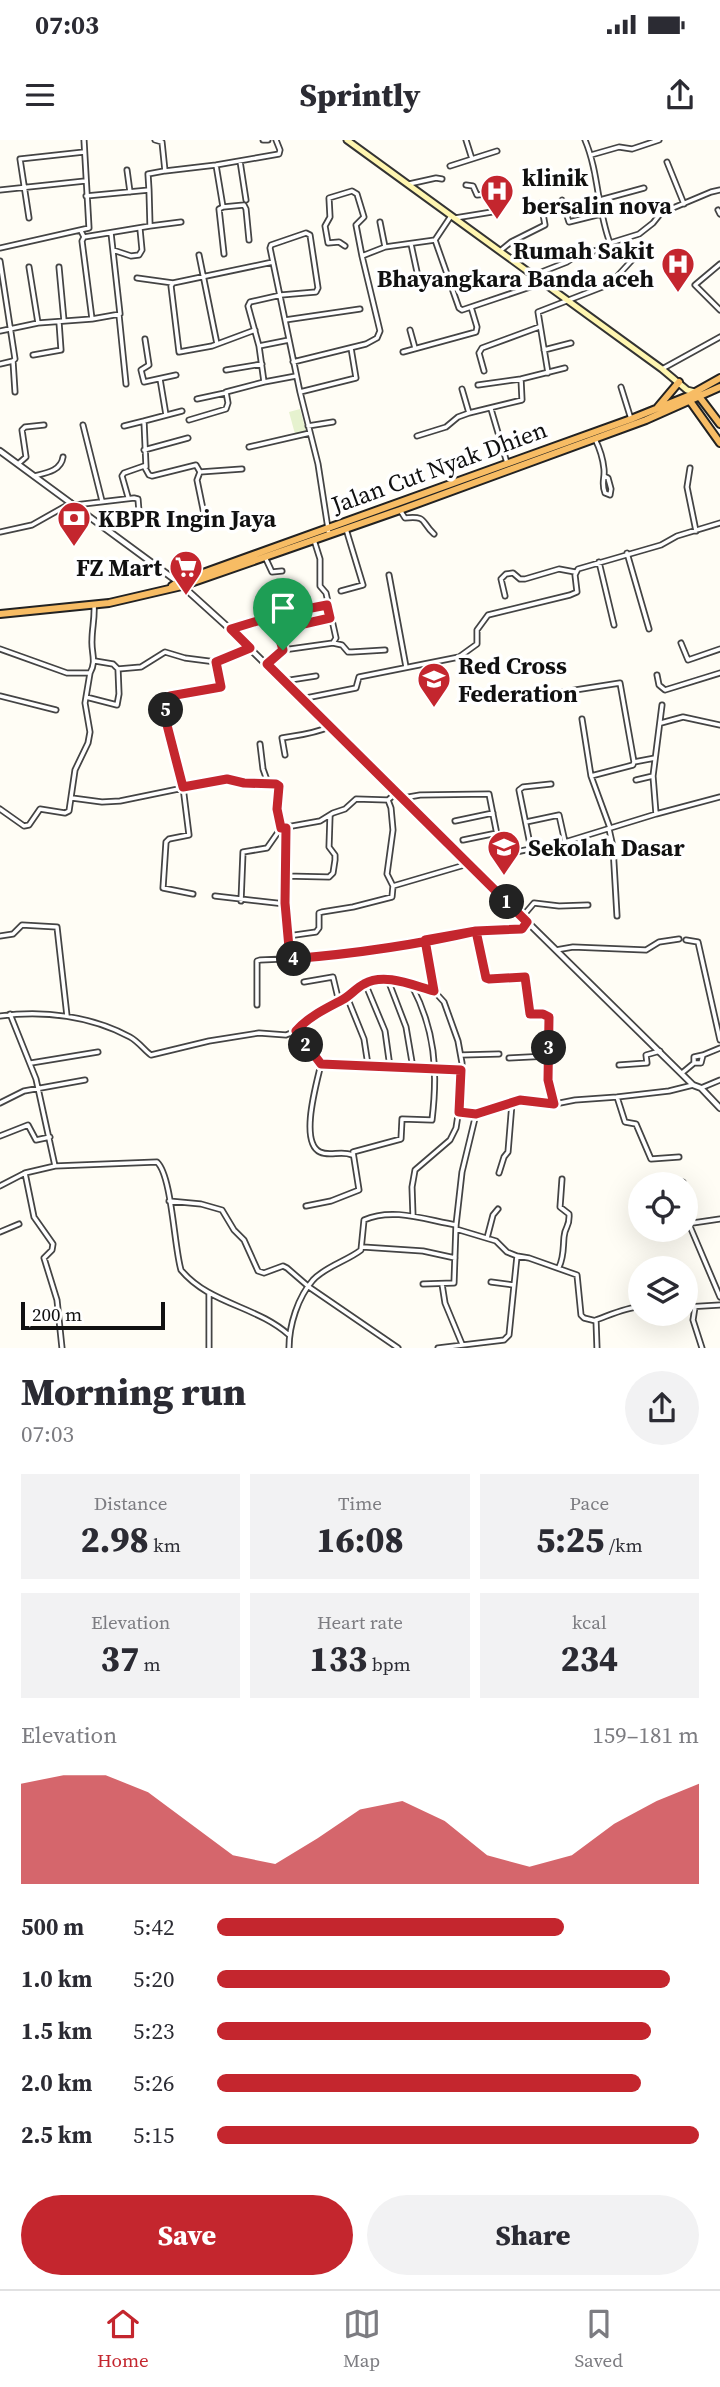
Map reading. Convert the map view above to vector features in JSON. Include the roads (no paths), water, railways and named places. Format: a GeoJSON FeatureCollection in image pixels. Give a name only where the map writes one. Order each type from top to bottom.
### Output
{"type":"FeatureCollection","features":[{"type":"Feature","properties":{"kind":"highway","name":"Jalan Cut Nyak Dhien"},"geometry":{"type":"LineString","coordinates":[[697,395],[720,378]]}},
{"type":"Feature","properties":{"kind":"highway"},"geometry":{"type":"LineString","coordinates":[[656,409],[678,382]]}},
{"type":"Feature","properties":{"kind":"highway","name":"Jalan Cut Nyak Dhien"},"geometry":{"type":"LineString","coordinates":[[0,614],[94,606],[145,596],[328,531],[688,396],[720,387]]}},
{"type":"Feature","properties":{"kind":"highway"},"geometry":{"type":"LineString","coordinates":[[697,395],[720,424]]}},
{"type":"Feature","properties":{"kind":"highway"},"geometry":{"type":"LineString","coordinates":[[688,396],[720,443]]}},
{"type":"Feature","properties":{"kind":"highway","name":"Jalan Cut Nyak Dhien"},"geometry":{"type":"LineString","coordinates":[[180,584],[314,540],[328,531],[346,529],[401,510],[595,439],[688,396]]}},
{"type":"Feature","properties":{"kind":"main road"},"geometry":{"type":"LineString","coordinates":[[347,140],[663,369],[678,382],[688,396],[697,395]]}},
{"type":"Feature","properties":{"kind":"street"},"geometry":{"type":"LineString","coordinates":[[0,248],[87,229],[90,225],[84,140]]}},
{"type":"Feature","properties":{"kind":"street"},"geometry":{"type":"LineString","coordinates":[[155,140],[163,144],[165,171]]}},
{"type":"Feature","properties":{"kind":"street"},"geometry":{"type":"LineString","coordinates":[[150,226],[148,174],[279,154],[276,140]]}},
{"type":"Feature","properties":{"kind":"street"},"geometry":{"type":"LineString","coordinates":[[466,140],[472,159]]}},
{"type":"Feature","properties":{"kind":"street"},"geometry":{"type":"LineString","coordinates":[[585,140],[591,155],[601,214],[610,243]]}},
{"type":"Feature","properties":{"kind":"street"},"geometry":{"type":"LineString","coordinates":[[591,155],[619,147],[632,149],[659,140]]}},
{"type":"Feature","properties":{"kind":"street"},"geometry":{"type":"LineString","coordinates":[[450,166],[497,151]]}},
{"type":"Feature","properties":{"kind":"street"},"geometry":{"type":"LineString","coordinates":[[29,218],[19,161],[22,158],[84,152]]}},
{"type":"Feature","properties":{"kind":"street"},"geometry":{"type":"LineString","coordinates":[[240,161],[246,201]]}},
{"type":"Feature","properties":{"kind":"street"},"geometry":{"type":"LineString","coordinates":[[667,162],[684,204]]}},
{"type":"Feature","properties":{"kind":"street"},"geometry":{"type":"LineString","coordinates":[[216,165],[223,207]]}},
{"type":"Feature","properties":{"kind":"street"},"geometry":{"type":"LineString","coordinates":[[127,170],[130,192]]}},
{"type":"Feature","properties":{"kind":"street"},"geometry":{"type":"LineString","coordinates":[[409,184],[442,179]]}},
{"type":"Feature","properties":{"kind":"street"},"geometry":{"type":"LineString","coordinates":[[0,190],[86,181]]}},
{"type":"Feature","properties":{"kind":"street"},"geometry":{"type":"LineString","coordinates":[[362,256],[385,247],[435,240],[453,217],[492,212],[497,207],[498,193],[477,195],[473,186],[466,185]]}},
{"type":"Feature","properties":{"kind":"street"},"geometry":{"type":"LineString","coordinates":[[600,200],[644,188]]}},
{"type":"Feature","properties":{"kind":"street"},"geometry":{"type":"LineString","coordinates":[[86,196],[149,190]]}},
{"type":"Feature","properties":{"kind":"street"},"geometry":{"type":"LineString","coordinates":[[532,276],[567,262],[577,255],[639,234],[661,213],[720,190]]}},
{"type":"Feature","properties":{"kind":"street"},"geometry":{"type":"LineString","coordinates":[[293,362],[366,344],[380,335],[356,225],[363,217],[357,194],[352,191],[329,198],[330,217],[325,226],[328,243],[345,246]]}},
{"type":"Feature","properties":{"kind":"street"},"geometry":{"type":"LineString","coordinates":[[562,201],[569,222],[601,214]]}},
{"type":"Feature","properties":{"kind":"street"},"geometry":{"type":"LineString","coordinates":[[499,251],[510,242],[545,225],[541,204]]}},
{"type":"Feature","properties":{"kind":"street"},"geometry":{"type":"LineString","coordinates":[[224,254],[219,209],[244,205],[249,240]]}},
{"type":"Feature","properties":{"kind":"street"},"geometry":{"type":"LineString","coordinates":[[85,237],[181,222]]}},
{"type":"Feature","properties":{"kind":"street"},"geometry":{"type":"LineString","coordinates":[[380,222],[385,247]]}},
{"type":"Feature","properties":{"kind":"street"},"geometry":{"type":"LineString","coordinates":[[112,250],[131,256],[139,255],[142,250],[140,229]]}},
{"type":"Feature","properties":{"kind":"street"},"geometry":{"type":"LineString","coordinates":[[80,231],[85,237]]}},
{"type":"Feature","properties":{"kind":"street"},"geometry":{"type":"LineString","coordinates":[[111,233],[121,312],[118,315],[126,384]]}},
{"type":"Feature","properties":{"kind":"street"},"geometry":{"type":"LineString","coordinates":[[264,382],[259,346],[248,304],[281,295],[316,292],[318,288],[310,235],[306,233],[271,246],[273,262],[281,295],[296,376],[318,464],[328,531]]}},
{"type":"Feature","properties":{"kind":"street"},"geometry":{"type":"LineString","coordinates":[[85,237],[82,241],[92,319]]}},
{"type":"Feature","properties":{"kind":"street"},"geometry":{"type":"LineString","coordinates":[[435,240],[462,310],[542,283]]}},
{"type":"Feature","properties":{"kind":"street"},"geometry":{"type":"LineString","coordinates":[[411,244],[417,272]]}},
{"type":"Feature","properties":{"kind":"street"},"geometry":{"type":"LineString","coordinates":[[199,256],[217,344]]}},
{"type":"Feature","properties":{"kind":"street"},"geometry":{"type":"LineString","coordinates":[[548,373],[538,327],[538,312],[610,284],[634,258]]}},
{"type":"Feature","properties":{"kind":"street"},"geometry":{"type":"LineString","coordinates":[[0,261],[15,359],[15,392]]}},
{"type":"Feature","properties":{"kind":"street"},"geometry":{"type":"LineString","coordinates":[[137,278],[173,282],[273,262]]}},
{"type":"Feature","properties":{"kind":"street"},"geometry":{"type":"LineString","coordinates":[[719,308],[695,285],[720,264]]}},
{"type":"Feature","properties":{"kind":"street"},"geometry":{"type":"LineString","coordinates":[[29,267],[38,323]]}},
{"type":"Feature","properties":{"kind":"street"},"geometry":{"type":"LineString","coordinates":[[33,355],[61,350],[59,267]]}},
{"type":"Feature","properties":{"kind":"street"},"geometry":{"type":"LineString","coordinates":[[173,282],[171,286],[178,351],[217,344],[254,330]]}},
{"type":"Feature","properties":{"kind":"street"},"geometry":{"type":"LineString","coordinates":[[402,352],[476,331],[471,307]]}},
{"type":"Feature","properties":{"kind":"street"},"geometry":{"type":"LineString","coordinates":[[285,320],[360,309]]}},
{"type":"Feature","properties":{"kind":"street"},"geometry":{"type":"LineString","coordinates":[[0,331],[38,323],[118,315]]}},
{"type":"Feature","properties":{"kind":"street"},"geometry":{"type":"LineString","coordinates":[[484,370],[480,354],[482,348],[538,327]]}},
{"type":"Feature","properties":{"kind":"street"},"geometry":{"type":"LineString","coordinates":[[410,330],[415,348]]}},
{"type":"Feature","properties":{"kind":"street"},"geometry":{"type":"LineString","coordinates":[[663,369],[720,337]]}},
{"type":"Feature","properties":{"kind":"street"},"geometry":{"type":"LineString","coordinates":[[145,339],[149,365],[141,369],[144,383],[176,376]]}},
{"type":"Feature","properties":{"kind":"street"},"geometry":{"type":"LineString","coordinates":[[259,346],[289,340]]}},
{"type":"Feature","properties":{"kind":"street"},"geometry":{"type":"LineString","coordinates":[[544,350],[571,343]]}},
{"type":"Feature","properties":{"kind":"street"},"geometry":{"type":"LineString","coordinates":[[300,392],[356,378],[351,347]]}},
{"type":"Feature","properties":{"kind":"street"},"geometry":{"type":"LineString","coordinates":[[0,363],[13,361]]}},
{"type":"Feature","properties":{"kind":"street"},"geometry":{"type":"LineString","coordinates":[[226,370],[262,364]]}},
{"type":"Feature","properties":{"kind":"street"},"geometry":{"type":"LineString","coordinates":[[478,385],[565,369]]}},
{"type":"Feature","properties":{"kind":"street"},"geometry":{"type":"LineString","coordinates":[[197,399],[296,376]]}},
{"type":"Feature","properties":{"kind":"street"},"geometry":{"type":"LineString","coordinates":[[160,379],[166,415]]}},
{"type":"Feature","properties":{"kind":"street"},"geometry":{"type":"LineString","coordinates":[[416,436],[446,427],[458,417],[469,413],[522,400],[521,379]]}},
{"type":"Feature","properties":{"kind":"street"},"geometry":{"type":"LineString","coordinates":[[621,387],[631,419]]}},
{"type":"Feature","properties":{"kind":"street"},"geometry":{"type":"LineString","coordinates":[[463,389],[469,413]]}},
{"type":"Feature","properties":{"kind":"street"},"geometry":{"type":"LineString","coordinates":[[189,421],[226,408],[228,403],[225,393]]}},
{"type":"Feature","properties":{"kind":"street"},"geometry":{"type":"LineString","coordinates":[[491,409],[507,464]]}},
{"type":"Feature","properties":{"kind":"street"},"geometry":{"type":"LineString","coordinates":[[124,426],[182,411]]}},
{"type":"Feature","properties":{"kind":"street"},"geometry":{"type":"LineString","coordinates":[[144,421],[144,450],[149,475],[192,464],[200,471]]}},
{"type":"Feature","properties":{"kind":"street"},"geometry":{"type":"LineString","coordinates":[[308,426],[333,422]]}},
{"type":"Feature","properties":{"kind":"street"},"geometry":{"type":"LineString","coordinates":[[18,464],[26,457],[22,430],[25,427],[44,425]]}},
{"type":"Feature","properties":{"kind":"street"},"geometry":{"type":"LineString","coordinates":[[83,425],[102,502]]}},
{"type":"Feature","properties":{"kind":"street"},"geometry":{"type":"LineString","coordinates":[[249,447],[310,433]]}},
{"type":"Feature","properties":{"kind":"street"},"geometry":{"type":"LineString","coordinates":[[144,450],[188,438]]}},
{"type":"Feature","properties":{"kind":"street"},"geometry":{"type":"LineString","coordinates":[[595,439],[601,453],[604,475],[602,485],[605,493],[610,495],[608,478],[604,475]]}},
{"type":"Feature","properties":{"kind":"street"},"geometry":{"type":"LineString","coordinates":[[0,451],[180,584],[231,629],[660,1051],[691,1085],[701,1088],[720,1108]]}},
{"type":"Feature","properties":{"kind":"street"},"geometry":{"type":"LineString","coordinates":[[34,476],[57,468],[62,464],[63,457]]}},
{"type":"Feature","properties":{"kind":"street"},"geometry":{"type":"LineString","coordinates":[[128,497],[124,472],[146,467]]}},
{"type":"Feature","properties":{"kind":"street"},"geometry":{"type":"LineString","coordinates":[[690,468],[687,486],[696,531]]}},
{"type":"Feature","properties":{"kind":"street"},"geometry":{"type":"LineString","coordinates":[[200,471],[242,469]]}},
{"type":"Feature","properties":{"kind":"street"},"geometry":{"type":"LineString","coordinates":[[200,471],[197,480],[204,514]]}},
{"type":"Feature","properties":{"kind":"street"},"geometry":{"type":"LineString","coordinates":[[0,532],[32,525],[74,504],[128,497],[138,499],[140,524]]}},
{"type":"Feature","properties":{"kind":"street"},"geometry":{"type":"LineString","coordinates":[[401,510],[405,518],[424,519],[434,534]]}},
{"type":"Feature","properties":{"kind":"street"},"geometry":{"type":"LineString","coordinates":[[505,596],[501,579],[506,574],[513,573],[520,579],[525,579],[559,569],[575,572],[720,523]]}},
{"type":"Feature","properties":{"kind":"street"},"geometry":{"type":"LineString","coordinates":[[341,591],[362,586],[363,583],[346,529]]}},
{"type":"Feature","properties":{"kind":"street"},"geometry":{"type":"LineString","coordinates":[[314,540],[320,559],[320,586],[326,593],[336,638],[333,643]]}},
{"type":"Feature","properties":{"kind":"street"},"geometry":{"type":"LineString","coordinates":[[627,553],[649,629]]}},
{"type":"Feature","properties":{"kind":"street"},"geometry":{"type":"LineString","coordinates":[[265,557],[272,572],[282,571]]}},
{"type":"Feature","properties":{"kind":"street"},"geometry":{"type":"LineString","coordinates":[[599,562],[614,625]]}},
{"type":"Feature","properties":{"kind":"street"},"geometry":{"type":"LineString","coordinates":[[301,699],[356,688],[359,677],[459,657],[477,644],[477,629],[488,615],[577,592],[575,572]]}},
{"type":"Feature","properties":{"kind":"street"},"geometry":{"type":"LineString","coordinates":[[389,575],[407,667]]}},
{"type":"Feature","properties":{"kind":"street"},"geometry":{"type":"LineString","coordinates":[[231,629],[280,614],[327,605]]}},
{"type":"Feature","properties":{"kind":"street"},"geometry":{"type":"LineString","coordinates":[[0,809],[26,826],[40,809],[65,813],[69,811],[75,770],[88,743],[90,732],[85,697],[95,661],[92,636],[95,625],[94,606]]}},
{"type":"Feature","properties":{"kind":"street"},"geometry":{"type":"LineString","coordinates":[[283,650],[277,630],[330,618]]}},
{"type":"Feature","properties":{"kind":"street"},"geometry":{"type":"LineString","coordinates":[[267,664],[283,650],[333,643],[342,645],[348,652],[386,650]]}},
{"type":"Feature","properties":{"kind":"street"},"geometry":{"type":"LineString","coordinates":[[681,643],[690,661],[720,649]]}},
{"type":"Feature","properties":{"kind":"street"},"geometry":{"type":"LineString","coordinates":[[118,669],[141,667],[165,652],[216,662],[250,648]]}},
{"type":"Feature","properties":{"kind":"street"},"geometry":{"type":"LineString","coordinates":[[0,649],[67,673],[90,673]]}},
{"type":"Feature","properties":{"kind":"street"},"geometry":{"type":"LineString","coordinates":[[95,661],[113,664],[118,669],[117,705]]}},
{"type":"Feature","properties":{"kind":"street"},"geometry":{"type":"LineString","coordinates":[[193,894],[163,888],[166,842],[188,835],[183,787],[167,725],[165,701],[170,696],[221,687],[216,662]]}},
{"type":"Feature","properties":{"kind":"street"},"geometry":{"type":"LineString","coordinates":[[657,675],[659,685],[665,690],[720,673]]}},
{"type":"Feature","properties":{"kind":"street"},"geometry":{"type":"LineString","coordinates":[[284,681],[316,676]]}},
{"type":"Feature","properties":{"kind":"street"},"geometry":{"type":"LineString","coordinates":[[556,693],[620,683],[634,762]]}},
{"type":"Feature","properties":{"kind":"street"},"geometry":{"type":"LineString","coordinates":[[0,696],[56,709]]}},
{"type":"Feature","properties":{"kind":"street"},"geometry":{"type":"LineString","coordinates":[[85,697],[123,707]]}},
{"type":"Feature","properties":{"kind":"street"},"geometry":{"type":"LineString","coordinates":[[656,814],[653,776],[662,705]]}},
{"type":"Feature","properties":{"kind":"street"},"geometry":{"type":"LineString","coordinates":[[661,723],[689,717],[720,725]]}},
{"type":"Feature","properties":{"kind":"street"},"geometry":{"type":"LineString","coordinates":[[582,719],[591,776],[610,829],[617,916]]}},
{"type":"Feature","properties":{"kind":"street"},"geometry":{"type":"LineString","coordinates":[[285,755],[282,738],[304,734],[309,736],[329,727]]}},
{"type":"Feature","properties":{"kind":"street"},"geometry":{"type":"LineString","coordinates":[[260,744],[268,784]]}},
{"type":"Feature","properties":{"kind":"street"},"geometry":{"type":"LineString","coordinates":[[591,776],[655,758]]}},
{"type":"Feature","properties":{"kind":"street"},"geometry":{"type":"LineString","coordinates":[[636,780],[653,776]]}},
{"type":"Feature","properties":{"kind":"street"},"geometry":{"type":"LineString","coordinates":[[72,798],[120,801],[227,779],[279,786],[277,809],[283,828],[290,959]]}},
{"type":"Feature","properties":{"kind":"street"},"geometry":{"type":"LineString","coordinates":[[531,849],[520,789],[551,785]]}},
{"type":"Feature","properties":{"kind":"street"},"geometry":{"type":"LineString","coordinates":[[241,901],[243,852],[267,848],[283,828],[303,826],[330,816],[345,809],[356,799],[388,800],[396,793]]}},
{"type":"Feature","properties":{"kind":"street"},"geometry":{"type":"LineString","coordinates":[[402,799],[420,795],[488,793],[501,855],[565,842],[720,797]]}},
{"type":"Feature","properties":{"kind":"street"},"geometry":{"type":"LineString","coordinates":[[288,936],[316,932],[319,929],[319,914],[322,912],[392,897],[393,886],[387,874],[393,830],[388,800]]}},
{"type":"Feature","properties":{"kind":"street"},"geometry":{"type":"LineString","coordinates":[[454,821],[493,813]]}},
{"type":"Feature","properties":{"kind":"street"},"geometry":{"type":"LineString","coordinates":[[526,822],[559,815],[565,842]]}},
{"type":"Feature","properties":{"kind":"street"},"geometry":{"type":"LineString","coordinates":[[285,876],[329,877],[333,873],[335,860],[330,847],[330,816]]}},
{"type":"Feature","properties":{"kind":"street"},"geometry":{"type":"LineString","coordinates":[[463,840],[497,833]]}},
{"type":"Feature","properties":{"kind":"street"},"geometry":{"type":"LineString","coordinates":[[393,886],[468,864]]}},
{"type":"Feature","properties":{"kind":"street"},"geometry":{"type":"LineString","coordinates":[[215,896],[285,904]]}},
{"type":"Feature","properties":{"kind":"street"},"geometry":{"type":"LineString","coordinates":[[257,1004],[257,961],[376,949],[476,931],[522,929],[534,903],[558,906],[588,905]]}},
{"type":"Feature","properties":{"kind":"street"},"geometry":{"type":"LineString","coordinates":[[0,936],[13,934],[22,925],[57,927],[67,1016]]}},
{"type":"Feature","properties":{"kind":"street"},"geometry":{"type":"LineString","coordinates":[[476,931],[486,978],[525,977],[530,1014],[548,1015],[548,1080],[554,1104]]}},
{"type":"Feature","properties":{"kind":"street"},"geometry":{"type":"LineString","coordinates":[[556,950],[573,947],[641,951],[650,949],[659,942],[679,939]]}},
{"type":"Feature","properties":{"kind":"street"},"geometry":{"type":"LineString","coordinates":[[425,940],[434,991]]}},
{"type":"Feature","properties":{"kind":"street"},"geometry":{"type":"LineString","coordinates":[[686,940],[698,942],[720,1040]]}},
{"type":"Feature","properties":{"kind":"street"},"geometry":{"type":"LineString","coordinates":[[304,982],[333,977],[339,1002]]}},
{"type":"Feature","properties":{"kind":"street"},"geometry":{"type":"LineString","coordinates":[[388,980],[406,1027],[413,1068]]}},
{"type":"Feature","properties":{"kind":"street"},"geometry":{"type":"LineString","coordinates":[[0,1016],[67,1016],[129,1037],[151,1055],[209,1041],[259,1033],[285,1035],[296,1031],[308,1019],[347,997],[365,983],[388,980],[434,991],[448,1010],[461,1055],[459,1112],[450,1140],[415,1170],[412,1187],[414,1216]]}},
{"type":"Feature","properties":{"kind":"street"},"geometry":{"type":"LineString","coordinates":[[365,983],[385,1031],[390,1067]]}},
{"type":"Feature","properties":{"kind":"street"},"geometry":{"type":"LineString","coordinates":[[352,1155],[357,1150],[401,1139],[403,1119],[432,1119],[436,1069],[423,1006],[412,985]]}},
{"type":"Feature","properties":{"kind":"street"},"geometry":{"type":"LineString","coordinates":[[347,997],[364,1039],[368,1066]]}},
{"type":"Feature","properties":{"kind":"street"},"geometry":{"type":"LineString","coordinates":[[10,1014],[31,1063],[55,1166]]}},
{"type":"Feature","properties":{"kind":"street"},"geometry":{"type":"LineString","coordinates":[[296,1031],[321,1064],[310,1116],[312,1146],[325,1154],[344,1152],[352,1155]]}},
{"type":"Feature","properties":{"kind":"street"},"geometry":{"type":"LineString","coordinates":[[682,1073],[694,1063],[696,1056],[720,1048]]}},
{"type":"Feature","properties":{"kind":"street"},"geometry":{"type":"LineString","coordinates":[[619,1065],[647,1063],[646,1055],[660,1051]]}},
{"type":"Feature","properties":{"kind":"street"},"geometry":{"type":"LineString","coordinates":[[31,1063],[98,1052]]}},
{"type":"Feature","properties":{"kind":"street"},"geometry":{"type":"LineString","coordinates":[[461,1055],[499,1054]]}},
{"type":"Feature","properties":{"kind":"street"},"geometry":{"type":"LineString","coordinates":[[509,1058],[548,1056]]}},
{"type":"Feature","properties":{"kind":"street"},"geometry":{"type":"LineString","coordinates":[[321,1064],[461,1070]]}},
{"type":"Feature","properties":{"kind":"street"},"geometry":{"type":"LineString","coordinates":[[0,1103],[24,1091],[85,1080]]}},
{"type":"Feature","properties":{"kind":"street"},"geometry":{"type":"LineString","coordinates":[[701,1088],[720,1080]]}},
{"type":"Feature","properties":{"kind":"street"},"geometry":{"type":"LineString","coordinates":[[459,1112],[476,1114],[526,1100],[554,1104],[691,1085]]}},
{"type":"Feature","properties":{"kind":"street"},"geometry":{"type":"LineString","coordinates":[[617,1097],[625,1122],[636,1124],[651,1160],[679,1157]]}},
{"type":"Feature","properties":{"kind":"street"},"geometry":{"type":"LineString","coordinates":[[499,1173],[508,1152],[512,1103]]}},
{"type":"Feature","properties":{"kind":"street"},"geometry":{"type":"LineString","coordinates":[[423,1284],[454,1283],[456,1227],[463,1172],[476,1114]]}},
{"type":"Feature","properties":{"kind":"street"},"geometry":{"type":"LineString","coordinates":[[0,1136],[28,1125],[36,1140],[50,1137]]}},
{"type":"Feature","properties":{"kind":"street"},"geometry":{"type":"LineString","coordinates":[[306,1206],[359,1191],[352,1155]]}},
{"type":"Feature","properties":{"kind":"street"},"geometry":{"type":"LineString","coordinates":[[0,1186],[25,1174],[55,1166],[157,1163],[164,1173],[169,1195],[181,1270],[188,1279],[209,1294],[270,1319],[289,1335]]}},
{"type":"Feature","properties":{"kind":"street"},"geometry":{"type":"LineString","coordinates":[[25,1174],[34,1217],[53,1244],[52,1250],[44,1258],[57,1300],[62,1348]]}},
{"type":"Feature","properties":{"kind":"street"},"geometry":{"type":"LineString","coordinates":[[559,1267],[564,1236],[570,1224],[569,1213],[560,1207],[562,1179]]}},
{"type":"Feature","properties":{"kind":"street"},"geometry":{"type":"LineString","coordinates":[[169,1201],[201,1204],[222,1210],[233,1230],[244,1240],[258,1271],[264,1273],[283,1266],[308,1288],[398,1348]]}},
{"type":"Feature","properties":{"kind":"street"},"geometry":{"type":"LineString","coordinates":[[487,1237],[493,1215],[498,1209]]}},
{"type":"Feature","properties":{"kind":"street"},"geometry":{"type":"LineString","coordinates":[[289,1348],[289,1335],[304,1294],[313,1279],[360,1251],[364,1220],[384,1214],[414,1216],[456,1227],[498,1242],[507,1252],[517,1256],[559,1267],[577,1275],[581,1315],[587,1319],[596,1322],[628,1308]]}},
{"type":"Feature","properties":{"kind":"street"},"geometry":{"type":"LineString","coordinates":[[698,1222],[720,1219]]}},
{"type":"Feature","properties":{"kind":"street"},"geometry":{"type":"LineString","coordinates":[[0,1232],[19,1224]]}},
{"type":"Feature","properties":{"kind":"street"},"geometry":{"type":"LineString","coordinates":[[696,1242],[720,1297]]}},
{"type":"Feature","properties":{"kind":"street"},"geometry":{"type":"LineString","coordinates":[[362,1247],[423,1251],[455,1258]]}},
{"type":"Feature","properties":{"kind":"street"},"geometry":{"type":"LineString","coordinates":[[438,1348],[507,1338],[517,1256]]}},
{"type":"Feature","properties":{"kind":"street"},"geometry":{"type":"LineString","coordinates":[[491,1282],[513,1285]]}},
{"type":"Feature","properties":{"kind":"street"},"geometry":{"type":"LineString","coordinates":[[442,1284],[445,1303],[462,1344]]}},
{"type":"Feature","properties":{"kind":"street"},"geometry":{"type":"LineString","coordinates":[[209,1294],[209,1348]]}},
{"type":"Feature","properties":{"kind":"street"},"geometry":{"type":"LineString","coordinates":[[698,1307],[720,1306]]}},
{"type":"Feature","properties":{"kind":"street"},"geometry":{"type":"LineString","coordinates":[[596,1322],[597,1348]]}},
{"type":"Feature","properties":{"kind":"street"},"geometry":{"type":"LineString","coordinates":[[695,1326],[702,1348]]}},
{"type":"Feature","properties":{"kind":"place","name":"klinik bersalin nova"},"geometry":{"type":"Point","coordinates":[497,221]}},
{"type":"Feature","properties":{"kind":"place","name":"Rumah Sakit Bhayangkara Banda aceh"},"geometry":{"type":"Point","coordinates":[678,294]}},
{"type":"Feature","properties":{"kind":"place","name":"KBPR Ingin Jaya"},"geometry":{"type":"Point","coordinates":[74,548]}},
{"type":"Feature","properties":{"kind":"place","name":"FZ Mart"},"geometry":{"type":"Point","coordinates":[186,597]}},
{"type":"Feature","properties":{"kind":"place","name":"Red Cross Federation"},"geometry":{"type":"Point","coordinates":[434,709]}},
{"type":"Feature","properties":{"kind":"place","name":"Sekolah Dasar"},"geometry":{"type":"Point","coordinates":[504,877]}}]}
